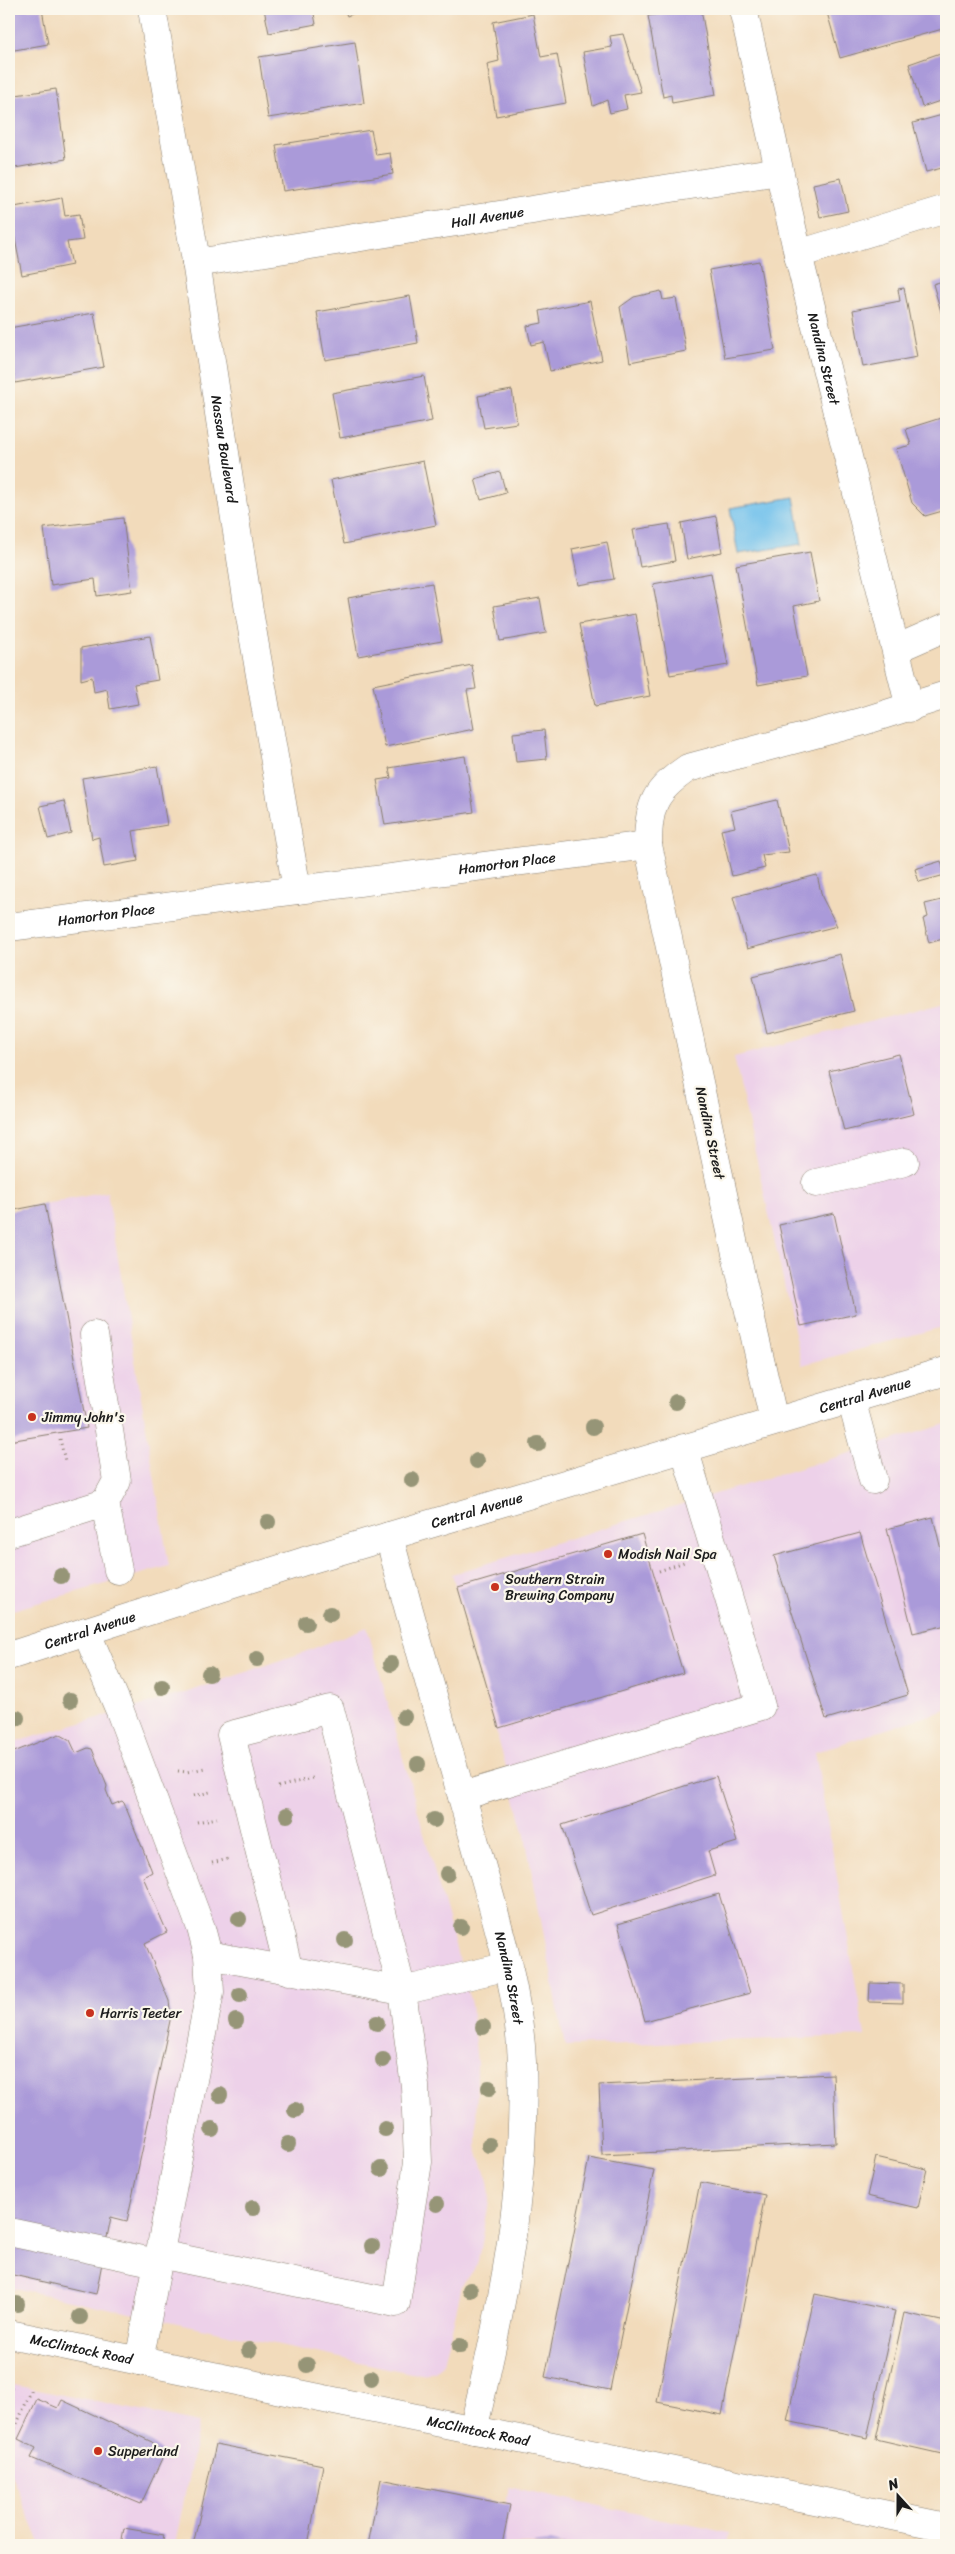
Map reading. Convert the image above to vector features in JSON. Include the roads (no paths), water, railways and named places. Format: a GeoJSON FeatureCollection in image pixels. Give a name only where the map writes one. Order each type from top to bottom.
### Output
{"type":"FeatureCollection","features":[{"type":"Feature","properties":{"kind":"street","name":"Nassau Boulevard"},"geometry":{"type":"LineString","coordinates":[[152,9],[196,263],[246,597],[298,890]]}},
{"type":"Feature","properties":{"kind":"street","name":"Nandina Street"},"geometry":{"type":"LineString","coordinates":[[743,9],[798,254],[910,708]]}},
{"type":"Feature","properties":{"kind":"street","name":"Hall Avenue"},"geometry":{"type":"LineString","coordinates":[[196,263],[779,171]]}},
{"type":"Feature","properties":{"kind":"street"},"geometry":{"type":"LineString","coordinates":[[798,254],[946,209]]}},
{"type":"Feature","properties":{"kind":"street"},"geometry":{"type":"LineString","coordinates":[[896,649],[946,627]]}},
{"type":"Feature","properties":{"kind":"street"},"geometry":{"type":"LineString","coordinates":[[648,845],[648,818],[652,805],[666,783],[688,768],[910,708],[943,703]]}},
{"type":"Feature","properties":{"kind":"street","name":"Nandina Street"},"geometry":{"type":"LineString","coordinates":[[648,845],[774,1421]]}},
{"type":"Feature","properties":{"kind":"street","name":"Hamorton Place"},"geometry":{"type":"LineString","coordinates":[[9,927],[648,845]]}},
{"type":"Feature","properties":{"kind":"street"},"geometry":{"type":"LineString","coordinates":[[816,1183],[905,1162]]}},
{"type":"Feature","properties":{"kind":"street"},"geometry":{"type":"LineString","coordinates":[[94,1335],[117,1481],[105,1503],[118,1570]]}},
{"type":"Feature","properties":{"kind":"street","name":"Central Avenue"},"geometry":{"type":"LineString","coordinates":[[9,1656],[389,1536],[946,1371]]}},
{"type":"Feature","properties":{"kind":"street"},"geometry":{"type":"LineString","coordinates":[[850,1399],[873,1480]]}},
{"type":"Feature","properties":{"kind":"street"},"geometry":{"type":"LineString","coordinates":[[462,1796],[762,1706],[684,1448]]}},
{"type":"Feature","properties":{"kind":"street"},"geometry":{"type":"LineString","coordinates":[[9,1533],[105,1503]]}},
{"type":"Feature","properties":{"kind":"street","name":"Nandina Street"},"geometry":{"type":"LineString","coordinates":[[389,1536],[509,1966],[522,2062],[514,2230],[495,2343],[474,2430]]}},
{"type":"Feature","properties":{"kind":"street"},"geometry":{"type":"LineString","coordinates":[[86,1631],[144,1775],[201,1928],[208,1955],[210,1992],[139,2361]]}},
{"type":"Feature","properties":{"kind":"street"},"geometry":{"type":"LineString","coordinates":[[9,2232],[396,2303],[418,2162],[414,2086],[402,1991],[330,1709],[231,1735],[289,1971]]}},
{"type":"Feature","properties":{"kind":"street"},"geometry":{"type":"LineString","coordinates":[[208,1955],[402,1991],[509,1966]]}},
{"type":"Feature","properties":{"kind":"street","name":"McClintock Road"},"geometry":{"type":"LineString","coordinates":[[9,2334],[946,2527]]}},
{"type":"Feature","properties":{"kind":"water"},"geometry":{"type":"Polygon","coordinates":[[[794,497],[802,544],[738,554],[730,508],[794,497]]]}},
{"type":"Feature","properties":{"kind":"place","name":"Jimmy John's"},"geometry":{"type":"Point","coordinates":[32,1417]}},
{"type":"Feature","properties":{"kind":"place","name":"Modish Nail Spa"},"geometry":{"type":"Point","coordinates":[608,1554]}},
{"type":"Feature","properties":{"kind":"place","name":"Southern Strain Brewing Company"},"geometry":{"type":"Point","coordinates":[495,1587]}},
{"type":"Feature","properties":{"kind":"place","name":"Harris Teeter"},"geometry":{"type":"Point","coordinates":[90,2013]}},
{"type":"Feature","properties":{"kind":"place","name":"Supperland"},"geometry":{"type":"Point","coordinates":[98,2451]}}]}
